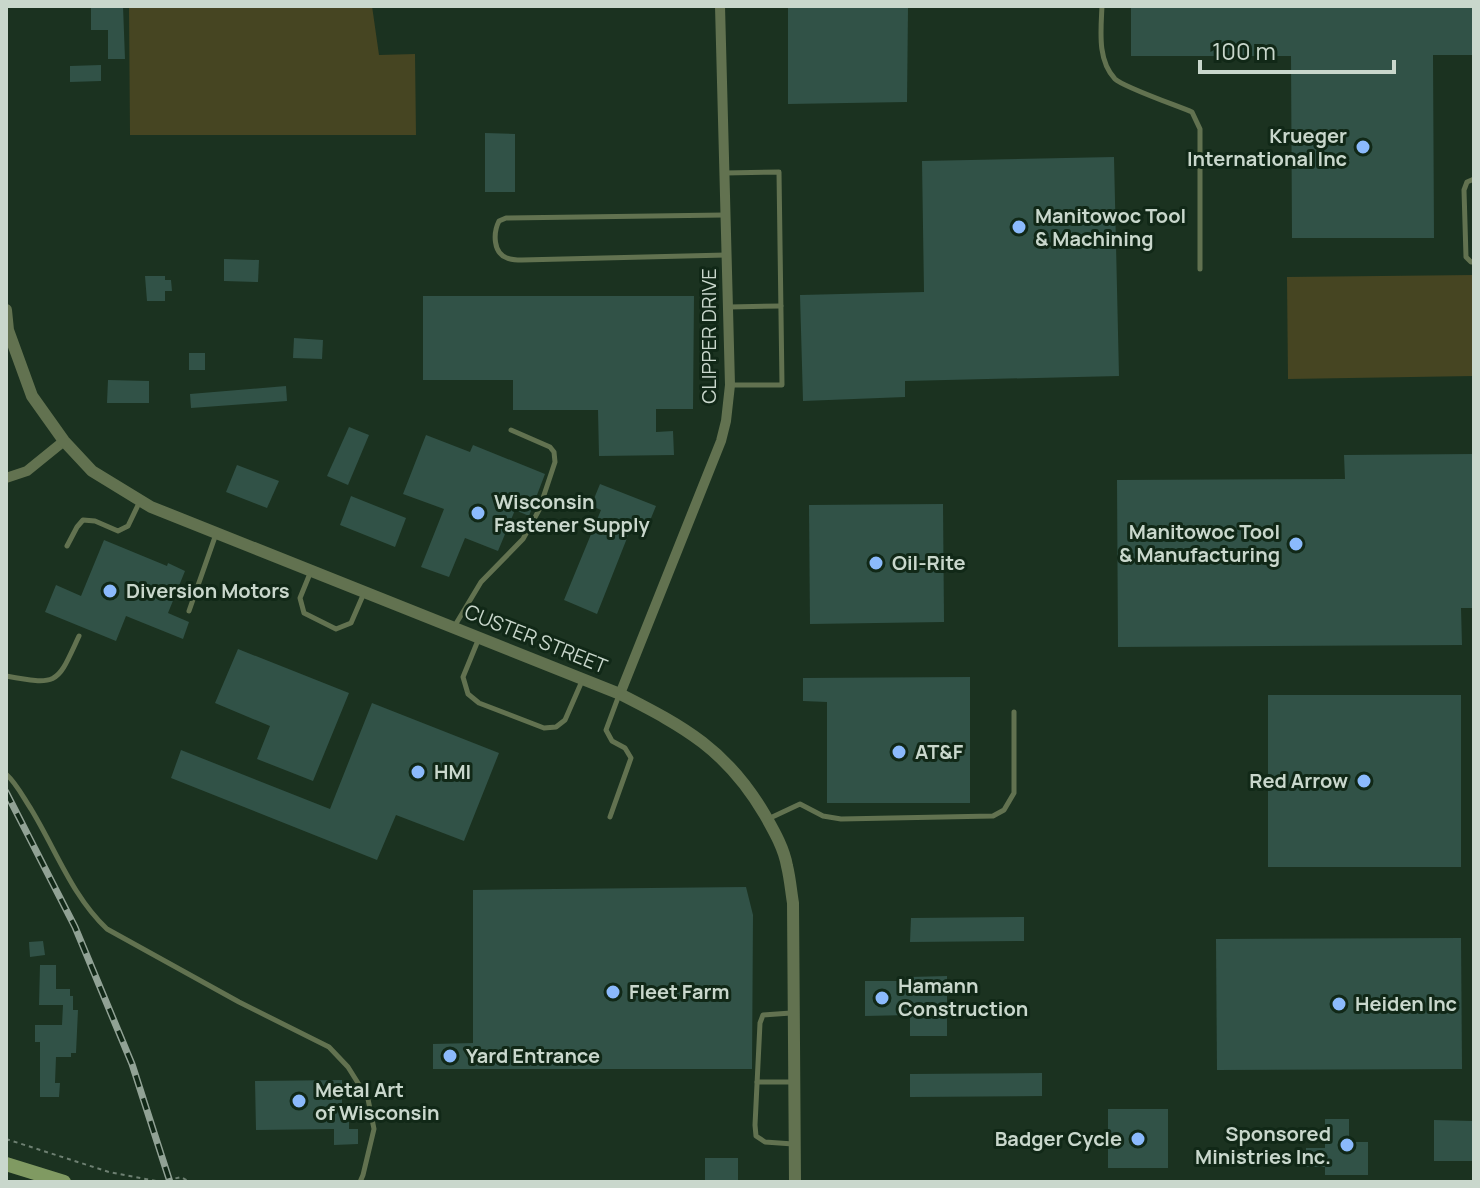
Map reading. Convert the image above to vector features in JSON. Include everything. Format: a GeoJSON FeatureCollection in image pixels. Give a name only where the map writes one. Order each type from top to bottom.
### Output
{"type":"FeatureCollection","features":[{"type":"Feature","properties":{"kind":"main road"},"geometry":{"type":"LineString","coordinates":[[6,1164],[64,1182]]}},
{"type":"Feature","properties":{"kind":"street","name":"CLIPPER DRIVE"},"geometry":{"type":"LineString","coordinates":[[620,694],[721,441],[726,421],[730,385],[720,6]]}},
{"type":"Feature","properties":{"kind":"street","name":"CUSTER STREET"},"geometry":{"type":"LineString","coordinates":[[6,310],[8,330],[32,396],[64,441],[92,471],[151,507],[620,694],[693,734],[729,764],[754,795],[787,863],[793,903],[795,1182]]}},
{"type":"Feature","properties":{"kind":"street"},"geometry":{"type":"LineString","coordinates":[[6,478],[27,471],[64,441]]}},
{"type":"Feature","properties":{"kind":"lane"},"geometry":{"type":"LineString","coordinates":[[1102,6],[1101,41],[1106,64],[1117,81],[1192,112],[1200,129],[1200,269]]}},
{"type":"Feature","properties":{"kind":"lane"},"geometry":{"type":"LineString","coordinates":[[724,173],[779,172],[782,385],[730,385]]}},
{"type":"Feature","properties":{"kind":"lane"},"geometry":{"type":"LineString","coordinates":[[1474,179],[1467,182],[1464,190],[1466,257],[1474,262]]}},
{"type":"Feature","properties":{"kind":"lane"},"geometry":{"type":"LineString","coordinates":[[725,215],[506,218],[499,221],[494,234],[499,253],[506,258],[522,260],[726,255]]}},
{"type":"Feature","properties":{"kind":"lane"},"geometry":{"type":"LineString","coordinates":[[728,307],[781,306]]}},
{"type":"Feature","properties":{"kind":"lane"},"geometry":{"type":"LineString","coordinates":[[454,628],[481,582],[523,539],[539,510],[555,462],[550,447],[511,430]]}},
{"type":"Feature","properties":{"kind":"lane"},"geometry":{"type":"LineString","coordinates":[[67,546],[83,520],[95,521],[118,531],[128,526],[140,500]]}},
{"type":"Feature","properties":{"kind":"lane"},"geometry":{"type":"LineString","coordinates":[[189,611],[216,533]]}},
{"type":"Feature","properties":{"kind":"lane"},"geometry":{"type":"LineString","coordinates":[[311,571],[300,598],[304,613],[336,629],[351,623],[364,592]]}},
{"type":"Feature","properties":{"kind":"lane"},"geometry":{"type":"LineString","coordinates":[[6,676],[49,681],[62,672],[79,636]]}},
{"type":"Feature","properties":{"kind":"lane"},"geometry":{"type":"LineString","coordinates":[[479,638],[463,677],[468,694],[479,703],[544,728],[556,727],[565,720],[583,680]]}},
{"type":"Feature","properties":{"kind":"lane"},"geometry":{"type":"LineString","coordinates":[[610,817],[631,758],[625,748],[612,741],[606,730],[620,694]]}},
{"type":"Feature","properties":{"kind":"lane"},"geometry":{"type":"LineString","coordinates":[[768,820],[800,804],[823,816],[841,819],[993,816],[1004,810],[1014,793],[1014,712]]}},
{"type":"Feature","properties":{"kind":"lane"},"geometry":{"type":"LineString","coordinates":[[6,774],[40,824],[81,899],[107,929],[239,1002],[329,1047],[348,1067],[368,1099],[374,1129],[360,1182]]}},
{"type":"Feature","properties":{"kind":"lane"},"geometry":{"type":"LineString","coordinates":[[793,1013],[763,1015],[760,1023],[756,1136],[765,1142],[794,1144]]}},
{"type":"Feature","properties":{"kind":"lane"},"geometry":{"type":"LineString","coordinates":[[757,1082],[794,1082]]}},
{"type":"Feature","properties":{"kind":"path"},"geometry":{"type":"LineString","coordinates":[[6,1139],[109,1172],[161,1182],[181,1177],[190,1182]]}},
{"type":"Feature","properties":{"kind":"shaded area"},"geometry":{"type":"Polygon","coordinates":[[[129,6],[372,6],[379,55],[415,54],[416,135],[130,135],[129,6]]]}},
{"type":"Feature","properties":{"kind":"shaded area"},"geometry":{"type":"Polygon","coordinates":[[[1474,275],[1474,376],[1288,379],[1287,277],[1474,275]]]}},
{"type":"Feature","properties":{"kind":"building"},"geometry":{"type":"Polygon","coordinates":[[[91,6],[123,6],[125,59],[108,59],[108,30],[91,30],[91,6]]]}},
{"type":"Feature","properties":{"kind":"building"},"geometry":{"type":"Polygon","coordinates":[[[788,6],[908,6],[907,102],[788,104],[788,6]]]}},
{"type":"Feature","properties":{"kind":"building","name":"Krueger International Inc"},"geometry":{"type":"Polygon","coordinates":[[[1131,6],[1474,6],[1474,55],[1433,55],[1434,238],[1292,238],[1291,56],[1131,56],[1131,6]]]}},
{"type":"Feature","properties":{"kind":"building"},"geometry":{"type":"Polygon","coordinates":[[[101,65],[101,81],[70,82],[70,66],[101,65]]]}},
{"type":"Feature","properties":{"kind":"building"},"geometry":{"type":"Polygon","coordinates":[[[485,133],[515,134],[515,192],[485,192],[485,133]]]}},
{"type":"Feature","properties":{"kind":"building","name":"Manitowoc Tool & Machining"},"geometry":{"type":"Polygon","coordinates":[[[1114,157],[1119,376],[905,381],[905,397],[803,401],[800,295],[924,292],[922,161],[1114,157]]]}},
{"type":"Feature","properties":{"kind":"building"},"geometry":{"type":"Polygon","coordinates":[[[224,259],[259,260],[258,282],[224,281],[224,259]]]}},
{"type":"Feature","properties":{"kind":"building"},"geometry":{"type":"Polygon","coordinates":[[[145,276],[165,276],[165,280],[171,280],[172,291],[165,291],[165,301],[147,301],[145,276]]]}},
{"type":"Feature","properties":{"kind":"building"},"geometry":{"type":"Polygon","coordinates":[[[423,296],[694,296],[693,409],[656,409],[656,432],[673,431],[674,455],[599,456],[598,410],[513,410],[513,380],[423,380],[423,296]]]}},
{"type":"Feature","properties":{"kind":"building"},"geometry":{"type":"Polygon","coordinates":[[[294,338],[323,340],[322,359],[293,358],[294,338]]]}},
{"type":"Feature","properties":{"kind":"building"},"geometry":{"type":"Polygon","coordinates":[[[189,353],[205,353],[205,370],[189,370],[189,353]]]}},
{"type":"Feature","properties":{"kind":"building"},"geometry":{"type":"Polygon","coordinates":[[[108,380],[149,381],[149,403],[107,403],[108,380]]]}},
{"type":"Feature","properties":{"kind":"building"},"geometry":{"type":"Polygon","coordinates":[[[286,386],[287,401],[191,408],[190,394],[286,386]]]}},
{"type":"Feature","properties":{"kind":"building"},"geometry":{"type":"Polygon","coordinates":[[[349,427],[369,435],[348,485],[327,476],[349,427]]]}},
{"type":"Feature","properties":{"kind":"building","name":"Wisconsin Fastener Supply"},"geometry":{"type":"Polygon","coordinates":[[[426,435],[470,452],[473,445],[545,474],[529,516],[515,510],[498,551],[465,538],[449,577],[421,567],[444,509],[403,494],[426,435]]]}},
{"type":"Feature","properties":{"kind":"building","name":"Manitowoc Tool & Manufacturing"},"geometry":{"type":"Polygon","coordinates":[[[1474,454],[1474,608],[1461,608],[1462,645],[1118,647],[1117,480],[1345,479],[1344,455],[1474,454]]]}},
{"type":"Feature","properties":{"kind":"building"},"geometry":{"type":"Polygon","coordinates":[[[237,465],[279,481],[267,508],[226,492],[237,465]]]}},
{"type":"Feature","properties":{"kind":"building"},"geometry":{"type":"Polygon","coordinates":[[[600,484],[656,506],[647,528],[633,523],[597,614],[564,600],[601,510],[591,506],[600,484]]]}},
{"type":"Feature","properties":{"kind":"building"},"geometry":{"type":"Polygon","coordinates":[[[351,496],[406,518],[395,547],[340,525],[351,496]]]}},
{"type":"Feature","properties":{"kind":"building","name":"Oil-Rite"},"geometry":{"type":"Polygon","coordinates":[[[943,504],[944,622],[810,624],[809,505],[943,504]]]}},
{"type":"Feature","properties":{"kind":"building","name":"Diversion Motors"},"geometry":{"type":"Polygon","coordinates":[[[104,540],[185,571],[168,613],[189,622],[183,639],[126,616],[116,641],[45,612],[56,585],[81,596],[104,540]]]}},
{"type":"Feature","properties":{"kind":"building"},"geometry":{"type":"Polygon","coordinates":[[[238,649],[349,693],[313,781],[257,759],[270,726],[215,703],[238,649]]]}},
{"type":"Feature","properties":{"kind":"building","name":"AT&F"},"geometry":{"type":"Polygon","coordinates":[[[970,677],[970,803],[827,803],[827,702],[803,701],[803,678],[970,677]]]}},
{"type":"Feature","properties":{"kind":"building","name":"Red Arrow"},"geometry":{"type":"Polygon","coordinates":[[[1268,695],[1461,695],[1461,867],[1268,867],[1268,695]]]}},
{"type":"Feature","properties":{"kind":"building","name":"HMI"},"geometry":{"type":"Polygon","coordinates":[[[372,703],[499,753],[464,841],[396,815],[377,860],[171,778],[181,750],[330,809],[372,703]]]}},
{"type":"Feature","properties":{"kind":"building","name":"Fleet Farm"},"geometry":{"type":"Polygon","coordinates":[[[746,887],[753,915],[752,1069],[433,1069],[433,1044],[473,1043],[473,890],[746,887]]]}},
{"type":"Feature","properties":{"kind":"building"},"geometry":{"type":"Polygon","coordinates":[[[1024,917],[1024,941],[910,942],[911,918],[1024,917]]]}},
{"type":"Feature","properties":{"kind":"building","name":"Heiden Inc"},"geometry":{"type":"Polygon","coordinates":[[[1461,938],[1462,1069],[1217,1070],[1216,939],[1461,938]]]}},
{"type":"Feature","properties":{"kind":"building"},"geometry":{"type":"Polygon","coordinates":[[[43,941],[45,955],[30,957],[29,942],[43,941]]]}},
{"type":"Feature","properties":{"kind":"building"},"geometry":{"type":"Polygon","coordinates":[[[40,965],[56,965],[56,989],[70,989],[73,1010],[78,1010],[76,1053],[71,1053],[71,1057],[56,1057],[55,1083],[60,1083],[59,1097],[40,1097],[40,1042],[35,1042],[35,1025],[62,1025],[63,1005],[39,1005],[40,965]]]}},
{"type":"Feature","properties":{"kind":"building"},"geometry":{"type":"Polygon","coordinates":[[[947,976],[947,1036],[910,1036],[910,1015],[865,1016],[865,981],[910,981],[910,977],[947,976]]]}},
{"type":"Feature","properties":{"kind":"building"},"geometry":{"type":"Polygon","coordinates":[[[1042,1073],[1042,1096],[910,1097],[910,1074],[1042,1073]]]}},
{"type":"Feature","properties":{"kind":"building","name":"Metal Art of Wisconsin"},"geometry":{"type":"Polygon","coordinates":[[[342,1080],[342,1122],[349,1122],[349,1129],[358,1129],[358,1144],[334,1145],[334,1129],[256,1130],[255,1081],[342,1080]]]}},
{"type":"Feature","properties":{"kind":"building","name":"Badger Cycle"},"geometry":{"type":"Polygon","coordinates":[[[1108,1109],[1168,1109],[1168,1168],[1108,1168],[1108,1109]]]}},
{"type":"Feature","properties":{"kind":"building","name":"Sponsored Ministries Inc."},"geometry":{"type":"Polygon","coordinates":[[[1325,1119],[1349,1119],[1349,1142],[1368,1142],[1368,1175],[1325,1175],[1325,1167],[1306,1167],[1306,1148],[1325,1148],[1325,1119]]]}},
{"type":"Feature","properties":{"kind":"building"},"geometry":{"type":"Polygon","coordinates":[[[1434,1120],[1473,1121],[1473,1161],[1434,1161],[1434,1120]]]}},
{"type":"Feature","properties":{"kind":"building"},"geometry":{"type":"Polygon","coordinates":[[[705,1158],[738,1158],[738,1182],[705,1182],[705,1158]]]}},
{"type":"Feature","properties":{"kind":"railway"},"geometry":{"type":"LineString","coordinates":[[6,792],[75,927],[132,1064],[170,1182]]}},
{"type":"Feature","properties":{"kind":"place","name":"Krueger International Inc"},"geometry":{"type":"Point","coordinates":[1363,147]}},
{"type":"Feature","properties":{"kind":"place","name":"Manitowoc Tool & Machining"},"geometry":{"type":"Point","coordinates":[1019,227]}},
{"type":"Feature","properties":{"kind":"place","name":"Wisconsin Fastener Supply"},"geometry":{"type":"Point","coordinates":[478,513]}},
{"type":"Feature","properties":{"kind":"place","name":"Manitowoc Tool & Manufacturing"},"geometry":{"type":"Point","coordinates":[1296,544]}},
{"type":"Feature","properties":{"kind":"place","name":"Oil-Rite"},"geometry":{"type":"Point","coordinates":[876,563]}},
{"type":"Feature","properties":{"kind":"place","name":"Diversion Motors"},"geometry":{"type":"Point","coordinates":[110,591]}},
{"type":"Feature","properties":{"kind":"place","name":"AT&F"},"geometry":{"type":"Point","coordinates":[899,752]}},
{"type":"Feature","properties":{"kind":"place","name":"HMI"},"geometry":{"type":"Point","coordinates":[418,772]}},
{"type":"Feature","properties":{"kind":"place","name":"Red Arrow"},"geometry":{"type":"Point","coordinates":[1364,781]}},
{"type":"Feature","properties":{"kind":"place","name":"Fleet Farm"},"geometry":{"type":"Point","coordinates":[613,992]}},
{"type":"Feature","properties":{"kind":"place","name":"Hamann Construction"},"geometry":{"type":"Point","coordinates":[882,998]}},
{"type":"Feature","properties":{"kind":"place","name":"Heiden Inc"},"geometry":{"type":"Point","coordinates":[1339,1004]}},
{"type":"Feature","properties":{"kind":"place","name":"Yard Entrance"},"geometry":{"type":"Point","coordinates":[450,1056]}},
{"type":"Feature","properties":{"kind":"place","name":"Metal Art of Wisconsin"},"geometry":{"type":"Point","coordinates":[299,1101]}},
{"type":"Feature","properties":{"kind":"place","name":"Badger Cycle"},"geometry":{"type":"Point","coordinates":[1138,1139]}},
{"type":"Feature","properties":{"kind":"place","name":"Sponsored Ministries Inc."},"geometry":{"type":"Point","coordinates":[1347,1145]}}]}
